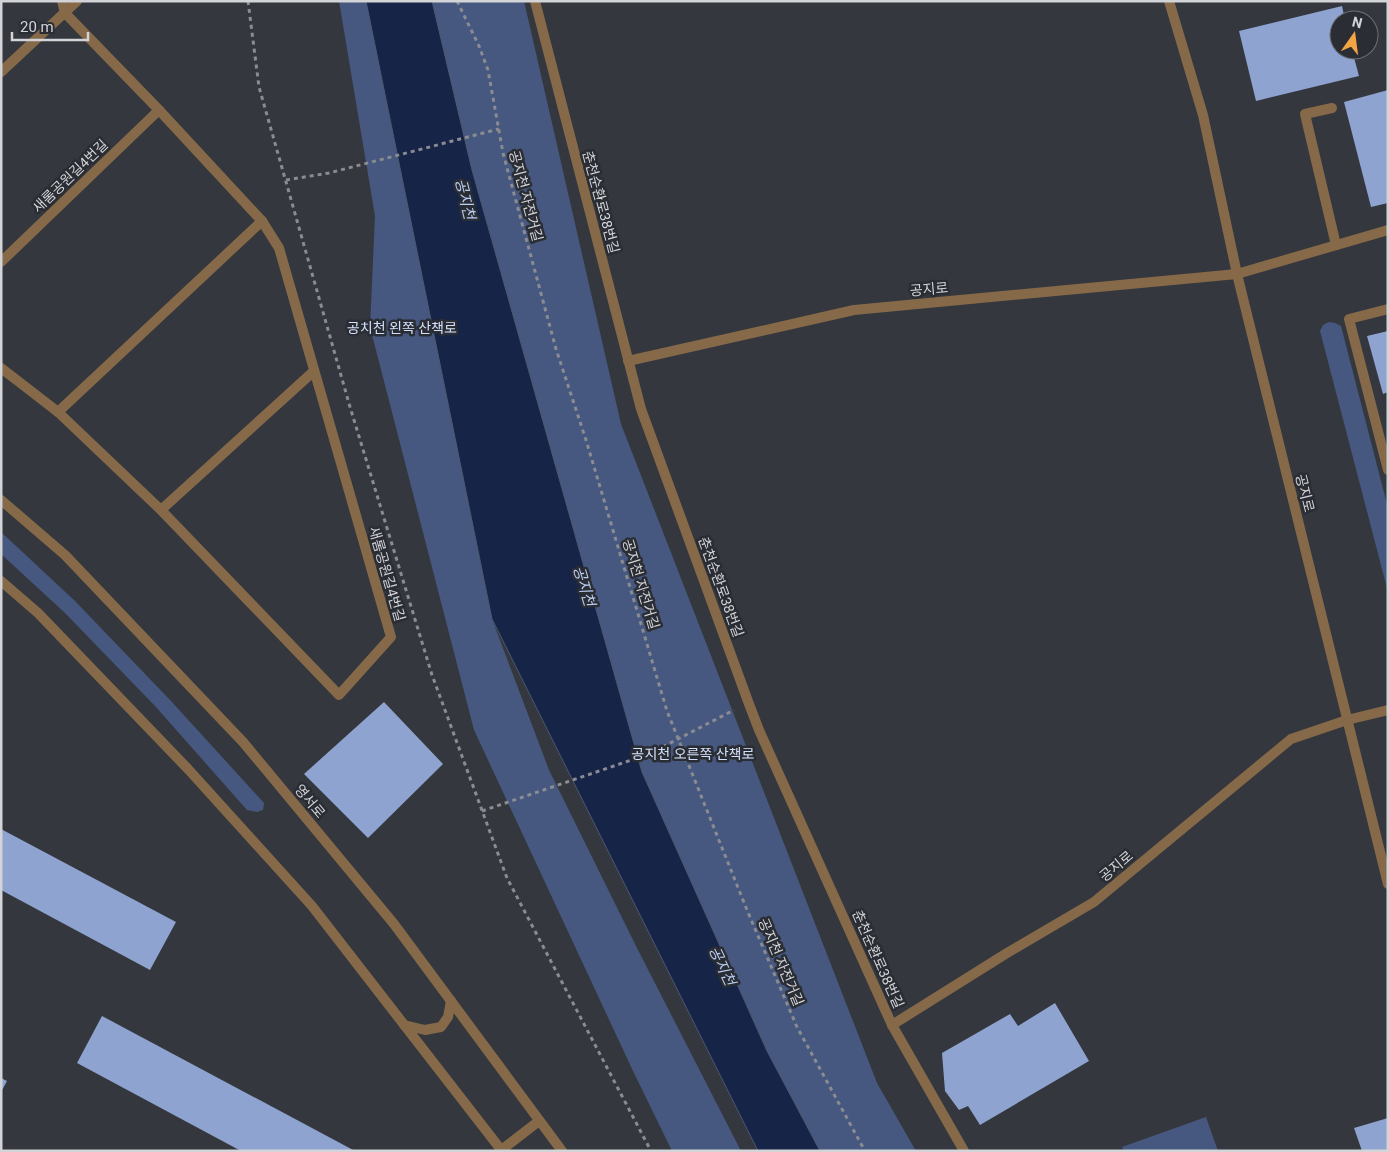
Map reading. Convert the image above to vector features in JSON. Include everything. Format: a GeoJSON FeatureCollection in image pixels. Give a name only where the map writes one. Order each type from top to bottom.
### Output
{"type":"FeatureCollection","features":[{"type":"Feature","properties":{"kind":"street"},"geometry":{"type":"LineString","coordinates":[[62,1],[65,13]]}},
{"type":"Feature","properties":{"kind":"street"},"geometry":{"type":"LineString","coordinates":[[1,72],[77,1]]}},
{"type":"Feature","properties":{"kind":"street","name":"춘천순환로38번길"},"geometry":{"type":"LineString","coordinates":[[535,1],[641,409],[759,730],[892,1025],[964,1151]]}},
{"type":"Feature","properties":{"kind":"street","name":"공지로"},"geometry":{"type":"LineString","coordinates":[[1168,1],[1203,115],[1237,274],[1388,884]]}},
{"type":"Feature","properties":{"kind":"street","name":"새롬공원길4번길"},"geometry":{"type":"LineString","coordinates":[[1,368],[58,412],[161,510],[339,695],[390,637],[279,248],[262,221],[159,110],[65,13]]}},
{"type":"Feature","properties":{"kind":"street"},"geometry":{"type":"LineString","coordinates":[[1332,108],[1305,114],[1336,245]]}},
{"type":"Feature","properties":{"kind":"street","name":"새롬공원길4번길"},"geometry":{"type":"LineString","coordinates":[[1,262],[159,110]]}},
{"type":"Feature","properties":{"kind":"street"},"geometry":{"type":"LineString","coordinates":[[58,412],[262,221]]}},
{"type":"Feature","properties":{"kind":"street","name":"공지로"},"geometry":{"type":"LineString","coordinates":[[628,361],[854,310],[1237,274],[1388,230]]}},
{"type":"Feature","properties":{"kind":"street"},"geometry":{"type":"LineString","coordinates":[[1388,309],[1349,319],[1388,470]]}},
{"type":"Feature","properties":{"kind":"street"},"geometry":{"type":"LineString","coordinates":[[161,510],[314,370]]}},
{"type":"Feature","properties":{"kind":"street","name":"영서로"},"geometry":{"type":"LineString","coordinates":[[1,500],[65,555],[243,742],[394,924],[562,1151]]}},
{"type":"Feature","properties":{"kind":"street"},"geometry":{"type":"LineString","coordinates":[[1,581],[38,613],[188,769],[312,906],[501,1150],[539,1121]]}},
{"type":"Feature","properties":{"kind":"street"},"geometry":{"type":"LineString","coordinates":[[1347,720],[1388,710]]}},
{"type":"Feature","properties":{"kind":"street","name":"공지로"},"geometry":{"type":"LineString","coordinates":[[892,1025],[1094,902],[1291,739],[1347,720]]}},
{"type":"Feature","properties":{"kind":"street"},"geometry":{"type":"LineString","coordinates":[[404,1025],[425,1030],[441,1027],[448,1017],[451,1001]]}},
{"type":"Feature","properties":{"kind":"path"},"geometry":{"type":"LineString","coordinates":[[248,1],[259,87],[350,407],[432,675],[507,878],[650,1151]]}},
{"type":"Feature","properties":{"kind":"path","name":"공지천 자전거길"},"geometry":{"type":"LineString","coordinates":[[457,1],[479,46],[488,70],[503,153],[556,349],[589,450],[667,711],[747,910],[797,1027],[865,1151]]}},
{"type":"Feature","properties":{"kind":"path"},"geometry":{"type":"LineString","coordinates":[[286,180],[329,173],[499,129]]}},
{"type":"Feature","properties":{"kind":"path"},"geometry":{"type":"LineString","coordinates":[[482,811],[649,754],[736,709]]}},
{"type":"Feature","properties":{"kind":"green space","name":"공치천 왼쪽 산책로"},"geometry":{"type":"Polygon","coordinates":[[[339,1],[366,1],[492,619],[549,770],[637,948],[741,1151],[672,1151],[474,730],[370,327],[375,216],[339,1]]]}},
{"type":"Feature","properties":{"kind":"green space","name":"공지천 오른쪽 산책로"},"geometry":{"type":"Polygon","coordinates":[[[432,1],[524,1],[621,424],[877,1083],[916,1151],[820,1151],[767,1051],[642,772],[472,170],[432,1]]]}},
{"type":"Feature","properties":{"kind":"green space"},"geometry":{"type":"Polygon","coordinates":[[[1329,322],[1341,326],[1388,508],[1388,592],[1320,331],[1323,325],[1329,322]]]}},
{"type":"Feature","properties":{"kind":"green space"},"geometry":{"type":"Polygon","coordinates":[[[1,532],[75,601],[171,701],[264,803],[263,810],[257,812],[247,810],[155,706],[65,613],[1,554],[1,532]]]}},
{"type":"Feature","properties":{"kind":"green space"},"geometry":{"type":"Polygon","coordinates":[[[1206,1117],[1218,1151],[1124,1151],[1122,1147],[1206,1117]]]}},
{"type":"Feature","properties":{"kind":"water","name":"공지천"},"geometry":{"type":"Polygon","coordinates":[[[366,1],[432,1],[472,170],[642,772],[767,1051],[820,1151],[758,1151],[492,619],[366,1]]]}},
{"type":"Feature","properties":{"kind":"building"},"geometry":{"type":"Polygon","coordinates":[[[1342,6],[1343,10],[1329,10],[1329,60],[1355,60],[1359,76],[1256,101],[1239,31],[1342,6]]]}},
{"type":"Feature","properties":{"kind":"building"},"geometry":{"type":"Polygon","coordinates":[[[1388,90],[1388,203],[1371,207],[1344,102],[1388,90]]]}},
{"type":"Feature","properties":{"kind":"building"},"geometry":{"type":"Polygon","coordinates":[[[1388,331],[1388,392],[1383,394],[1367,336],[1388,331]]]}},
{"type":"Feature","properties":{"kind":"building"},"geometry":{"type":"Polygon","coordinates":[[[384,702],[443,764],[368,838],[304,774],[384,702]]]}},
{"type":"Feature","properties":{"kind":"building"},"geometry":{"type":"Polygon","coordinates":[[[1,829],[176,922],[150,970],[1,890],[1,829]]]}},
{"type":"Feature","properties":{"kind":"building"},"geometry":{"type":"Polygon","coordinates":[[[1055,1003],[1089,1061],[980,1125],[968,1106],[959,1110],[945,1091],[942,1053],[1010,1014],[1018,1026],[1055,1003]]]}},
{"type":"Feature","properties":{"kind":"building"},"geometry":{"type":"Polygon","coordinates":[[[102,1016],[355,1151],[241,1151],[77,1063],[102,1016]]]}},
{"type":"Feature","properties":{"kind":"building"},"geometry":{"type":"Polygon","coordinates":[[[1,1078],[7,1081],[1,1092],[1,1078]]]}},
{"type":"Feature","properties":{"kind":"building"},"geometry":{"type":"Polygon","coordinates":[[[1388,1118],[1388,1151],[1362,1151],[1354,1128],[1388,1118]]]}}]}
